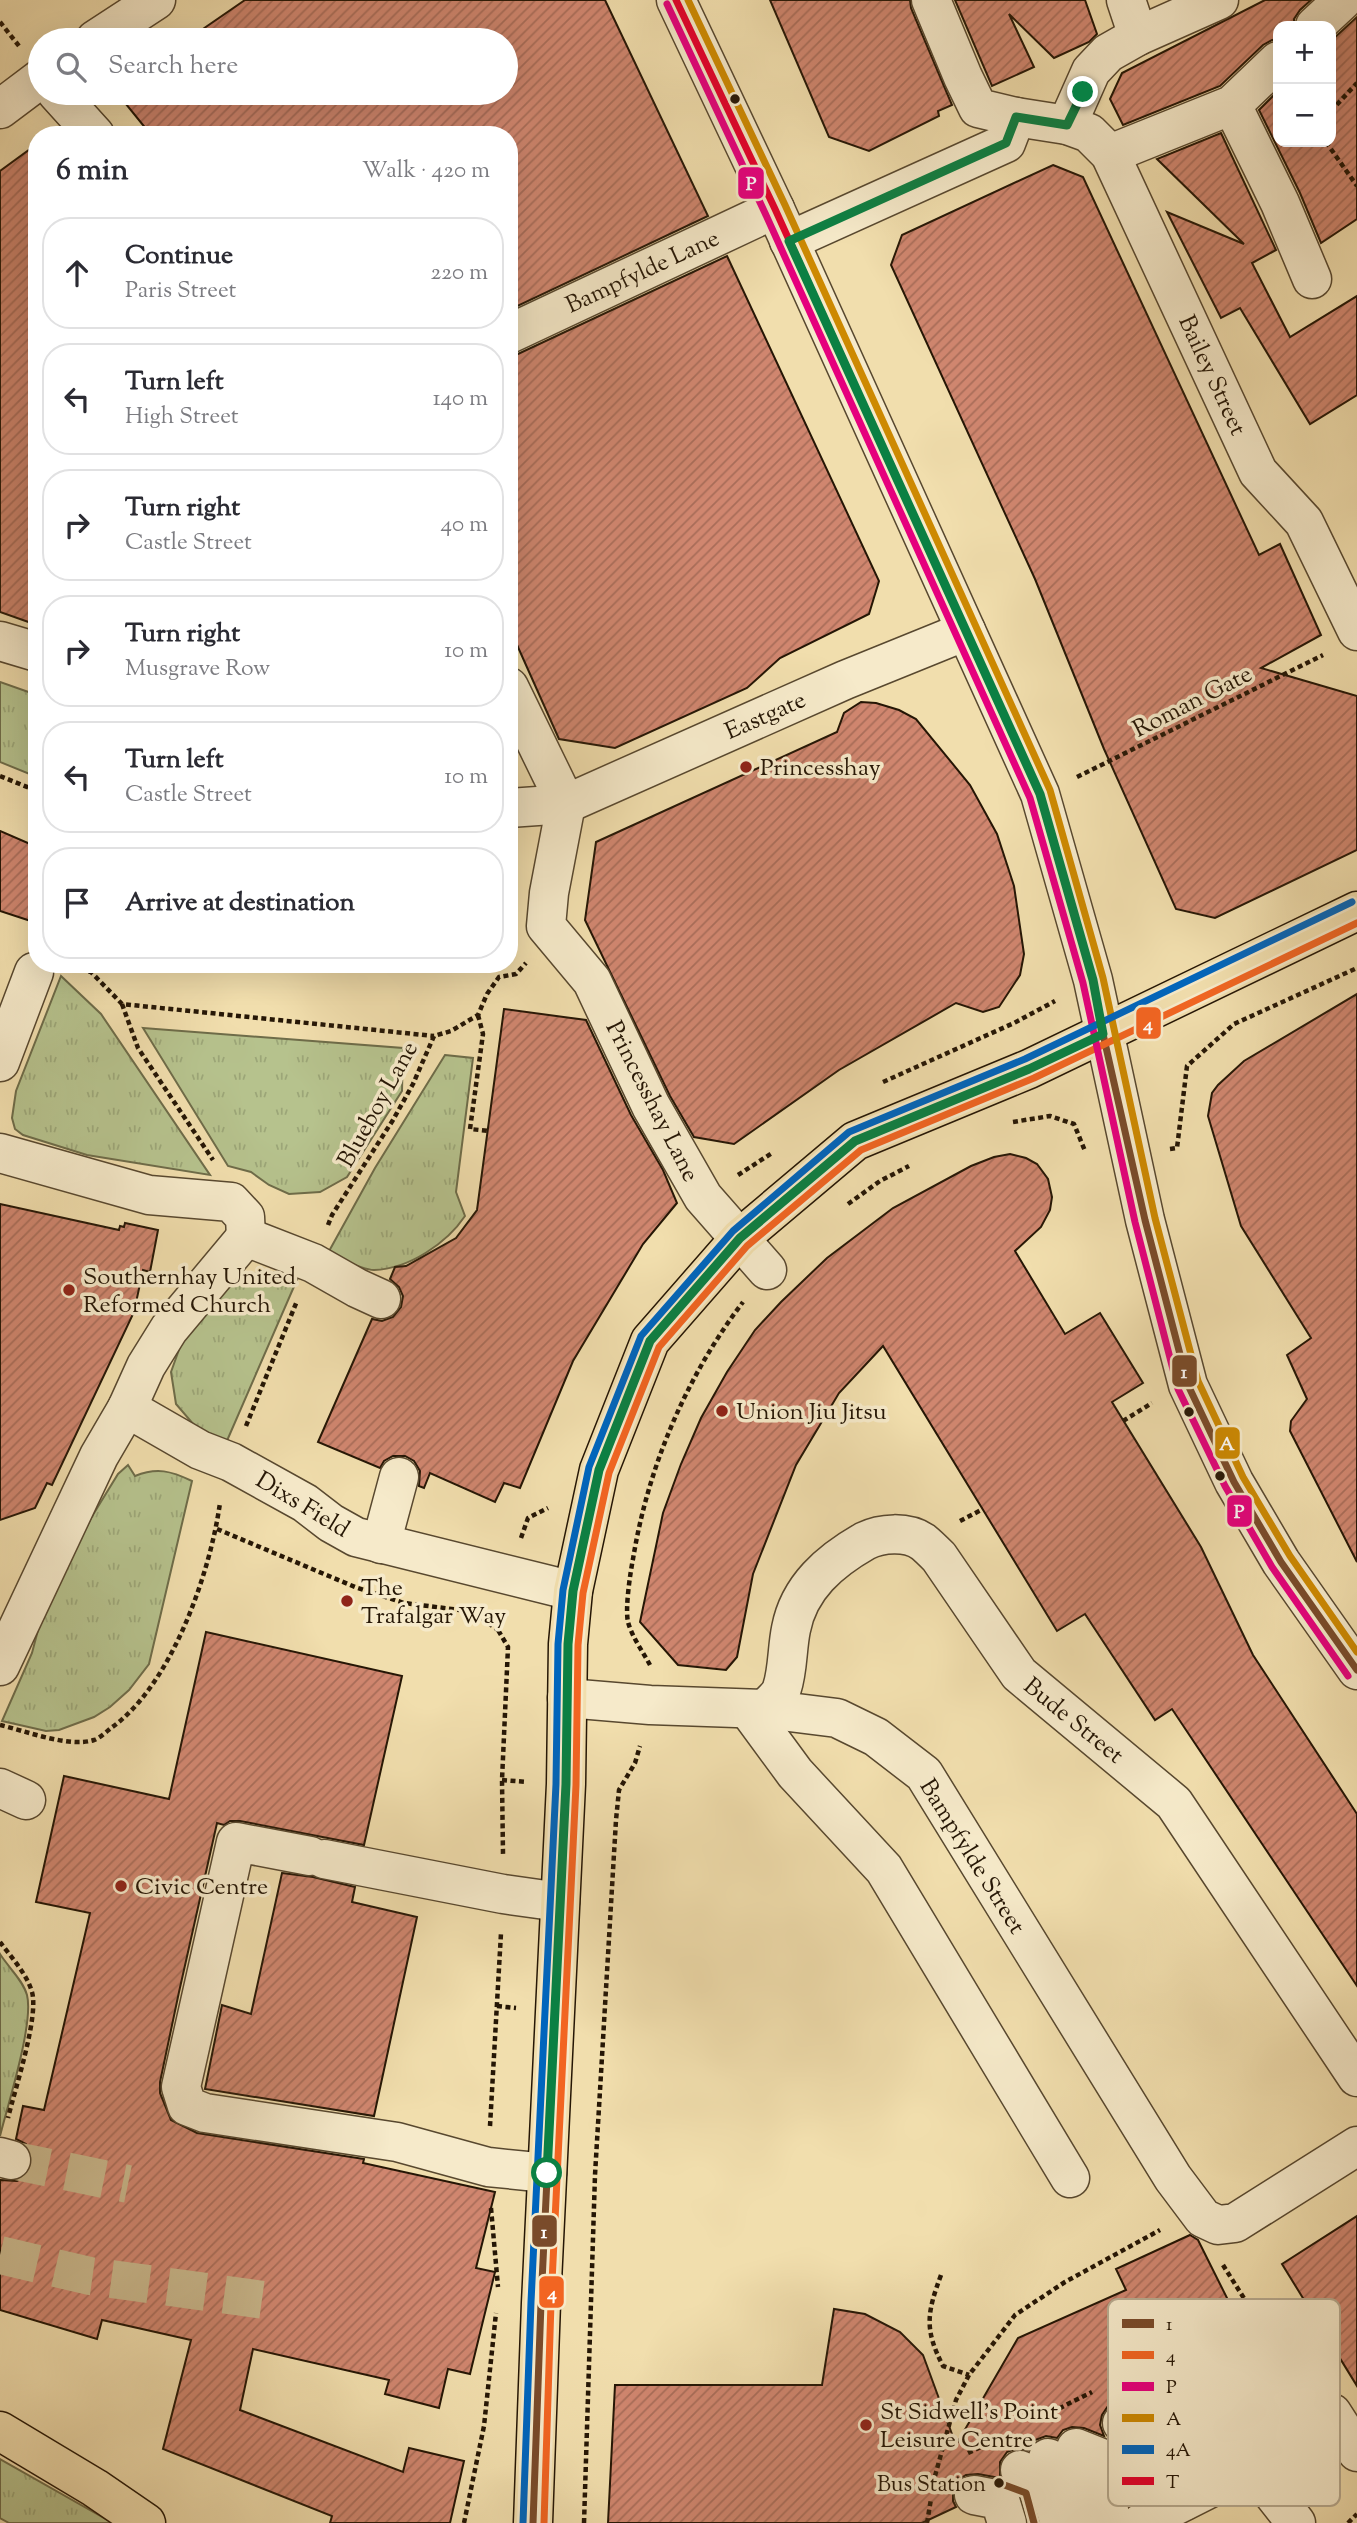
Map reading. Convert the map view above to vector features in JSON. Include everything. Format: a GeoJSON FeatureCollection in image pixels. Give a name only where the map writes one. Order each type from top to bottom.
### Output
{"type":"FeatureCollection","features":[{"type":"Feature","properties":{"kind":"main road"},"geometry":{"type":"LineString","coordinates":[[533,2523],[566,1784],[568,1644],[573,1591],[599,1470],[650,1341],[740,1238],[855,1141],[1029,1069],[1357,911]]}},
{"type":"Feature","properties":{"kind":"main road"},"geometry":{"type":"LineString","coordinates":[[0,2431],[95,2488],[146,2523]]}},
{"type":"Feature","properties":{"kind":"street"},"geometry":{"type":"LineString","coordinates":[[113,28],[156,0]]}},
{"type":"Feature","properties":{"kind":"street"},"geometry":{"type":"LineString","coordinates":[[676,0],[782,225],[1040,794],[1093,980],[1160,1284],[1188,1385],[1234,1482],[1274,1551],[1357,1670]]}},
{"type":"Feature","properties":{"kind":"street"},"geometry":{"type":"LineString","coordinates":[[931,0],[978,108],[1067,125],[1090,71],[1108,53],[1138,36],[1219,0]]}},
{"type":"Feature","properties":{"kind":"street"},"geometry":{"type":"LineString","coordinates":[[1126,0],[1138,36]]}},
{"type":"Feature","properties":{"kind":"street"},"geometry":{"type":"LineString","coordinates":[[1320,21],[1343,0]]}},
{"type":"Feature","properties":{"kind":"street"},"geometry":{"type":"LineString","coordinates":[[1110,154],[1232,105],[1273,66]]}},
{"type":"Feature","properties":{"kind":"street"},"geometry":{"type":"LineString","coordinates":[[0,109],[28,88]]}},
{"type":"Feature","properties":{"kind":"street"},"geometry":{"type":"LineString","coordinates":[[68,105],[87,126]]}},
{"type":"Feature","properties":{"kind":"street"},"geometry":{"type":"LineString","coordinates":[[1232,105],[1280,203],[1312,279]]}},
{"type":"Feature","properties":{"kind":"street","name":"Bampfylde Lane"},"geometry":{"type":"LineString","coordinates":[[518,330],[782,225],[1006,143],[1016,117]]}},
{"type":"Feature","properties":{"kind":"street","name":"Bailey Street"},"geometry":{"type":"LineString","coordinates":[[1067,125],[1089,134],[1110,154],[1258,472],[1304,522],[1343,641]]}},
{"type":"Feature","properties":{"kind":"street","name":"Eastgate"},"geometry":{"type":"LineString","coordinates":[[518,807],[566,804],[845,680],[966,631]]}},
{"type":"Feature","properties":{"kind":"street"},"geometry":{"type":"LineString","coordinates":[[0,641],[28,649]]}},
{"type":"Feature","properties":{"kind":"street"},"geometry":{"type":"LineString","coordinates":[[518,705],[566,804],[550,883],[546,926]]}},
{"type":"Feature","properties":{"kind":"street","name":"Princesshay Lane"},"geometry":{"type":"LineString","coordinates":[[546,926],[592,981],[651,1106],[703,1197],[767,1270]]}},
{"type":"Feature","properties":{"kind":"street"},"geometry":{"type":"LineString","coordinates":[[0,1062],[46,973]]}},
{"type":"Feature","properties":{"kind":"street"},"geometry":{"type":"LineString","coordinates":[[0,1153],[149,1195],[231,1202],[245,1217],[246,1237],[169,1329],[146,1366],[127,1408],[93,1467],[0,1665]]}},
{"type":"Feature","properties":{"kind":"street"},"geometry":{"type":"LineString","coordinates":[[246,1237],[313,1263],[381,1299]]}},
{"type":"Feature","properties":{"kind":"street","name":"Dixs Field"},"geometry":{"type":"LineString","coordinates":[[127,1408],[200,1450],[232,1462],[305,1503],[331,1523],[356,1537],[573,1591]]}},
{"type":"Feature","properties":{"kind":"street"},"geometry":{"type":"LineString","coordinates":[[381,1544],[399,1476]]}},
{"type":"Feature","properties":{"kind":"street","name":"Bude Street"},"geometry":{"type":"LineString","coordinates":[[757,1709],[782,1690],[791,1626],[798,1606],[812,1581],[843,1554],[881,1535],[896,1535],[922,1542],[939,1557],[1018,1674],[1174,1803],[1357,2077]]}},
{"type":"Feature","properties":{"kind":"street","name":"Bampfylde Street"},"geometry":{"type":"LineString","coordinates":[[567,1698],[757,1709],[837,1718],[876,1737],[924,1774],[1158,2155],[1198,2210]]}},
{"type":"Feature","properties":{"kind":"street"},"geometry":{"type":"LineString","coordinates":[[757,1709],[795,1773],[884,1869],[1070,2178]]}},
{"type":"Feature","properties":{"kind":"street"},"geometry":{"type":"LineString","coordinates":[[547,2173],[395,2156],[205,2113],[187,2106],[181,2087],[236,1842],[503,1894],[560,1902]]}},
{"type":"Feature","properties":{"kind":"street"},"geometry":{"type":"LineString","coordinates":[[1198,2210],[1218,2225],[1235,2222],[1357,2146]]}},
{"type":"Feature","properties":{"kind":"street"},"geometry":{"type":"LineString","coordinates":[[1340,2429],[1352,2454]]}},
{"type":"Feature","properties":{"kind":"street"},"geometry":{"type":"LineString","coordinates":[[1007,2523],[1000,2500],[1108,2433]]}},
{"type":"Feature","properties":{"kind":"street"},"geometry":{"type":"LineString","coordinates":[[1034,2523],[1026,2493],[1108,2434]]}},
{"type":"Feature","properties":{"kind":"street"},"geometry":{"type":"LineString","coordinates":[[1060,2523],[1047,2481],[1108,2434]]}},
{"type":"Feature","properties":{"kind":"street"},"geometry":{"type":"LineString","coordinates":[[1086,2523],[1074,2469],[1108,2435]]}},
{"type":"Feature","properties":{"kind":"street"},"geometry":{"type":"LineString","coordinates":[[1108,2442],[1101,2458],[1108,2504]]}},
{"type":"Feature","properties":{"kind":"street"},"geometry":{"type":"LineString","coordinates":[[1209,2506],[1296,2523]]}},
{"type":"Feature","properties":{"kind":"path"},"geometry":{"type":"LineString","coordinates":[[1336,106],[1357,83]]}},
{"type":"Feature","properties":{"kind":"path"},"geometry":{"type":"LineString","coordinates":[[1330,147],[1357,186]]}},
{"type":"Feature","properties":{"kind":"path","name":"Roman Gate"},"geometry":{"type":"LineString","coordinates":[[1040,794],[1110,762],[1343,641]]}},
{"type":"Feature","properties":{"kind":"path"},"geometry":{"type":"LineString","coordinates":[[0,776],[28,787]]}},
{"type":"Feature","properties":{"kind":"path"},"geometry":{"type":"LineString","coordinates":[[518,972],[539,945],[546,926]]}},
{"type":"Feature","properties":{"kind":"path"},"geometry":{"type":"LineString","coordinates":[[1012,1123],[1050,1116],[1074,1124],[1092,1170],[1177,1147],[1187,1066],[1234,1024],[1357,968]]}},
{"type":"Feature","properties":{"kind":"path"},"geometry":{"type":"LineString","coordinates":[[92,973],[122,1003],[138,1048],[218,1169],[231,1202]]}},
{"type":"Feature","properties":{"kind":"path"},"geometry":{"type":"LineString","coordinates":[[489,1131],[470,1129],[483,1034],[478,1015],[487,994],[499,977],[517,973]]}},
{"type":"Feature","properties":{"kind":"path"},"geometry":{"type":"LineString","coordinates":[[122,1003],[434,1036]]}},
{"type":"Feature","properties":{"kind":"path","name":"Blueboy Lane"},"geometry":{"type":"LineString","coordinates":[[0,1725],[76,1743],[96,1740],[127,1717],[151,1690],[181,1633],[217,1529],[222,1488],[332,1214],[393,1120],[413,1084],[434,1036],[451,1031],[478,1015]]}},
{"type":"Feature","properties":{"kind":"path"},"geometry":{"type":"LineString","coordinates":[[839,1212],[880,1181],[916,1163]]}},
{"type":"Feature","properties":{"kind":"path"},"geometry":{"type":"LineString","coordinates":[[628,1622],[630,1577],[649,1485],[673,1423],[716,1338],[767,1270]]}},
{"type":"Feature","properties":{"kind":"path"},"geometry":{"type":"LineString","coordinates":[[499,2295],[488,2167],[503,1894],[502,1780],[508,1647],[498,1630],[509,1574]]}},
{"type":"Feature","properties":{"kind":"path"},"geometry":{"type":"LineString","coordinates":[[584,2523],[595,2175],[616,1820],[619,1790],[635,1763],[650,1704]]}},
{"type":"Feature","properties":{"kind":"path"},"geometry":{"type":"LineString","coordinates":[[0,1942],[28,1982],[33,1994],[34,2016],[6,2148]]}},
{"type":"Feature","properties":{"kind":"path"},"geometry":{"type":"LineString","coordinates":[[934,2482],[956,2400],[969,2375],[1014,2315],[1065,2282],[1198,2210]]}},
{"type":"Feature","properties":{"kind":"path"},"geometry":{"type":"LineString","coordinates":[[941,2275],[929,2308],[931,2344],[943,2366],[969,2375]]}},
{"type":"Feature","properties":{"kind":"path"},"geometry":{"type":"LineString","coordinates":[[464,2523],[484,2426],[497,2308]]}},
{"type":"Feature","properties":{"kind":"path"},"geometry":{"type":"LineString","coordinates":[[927,2523],[932,2493]]}},
{"type":"Feature","properties":{"kind":"path"},"geometry":{"type":"LineString","coordinates":[[1348,2523],[1357,2514]]}},
{"type":"Feature","properties":{"kind":"green space"},"geometry":{"type":"Polygon","coordinates":[[[0,682],[28,692],[28,773],[0,762],[0,682]]]}},
{"type":"Feature","properties":{"kind":"green space"},"geometry":{"type":"Polygon","coordinates":[[[61,976],[101,1014],[210,1175],[87,1155],[23,1135],[15,1129],[12,1118],[16,1091],[61,976]]]}},
{"type":"Feature","properties":{"kind":"green space"},"geometry":{"type":"Polygon","coordinates":[[[143,1028],[403,1048],[402,1091],[347,1177],[320,1192],[289,1194],[269,1185],[251,1172],[228,1166],[143,1028]]]}},
{"type":"Feature","properties":{"kind":"green space"},"geometry":{"type":"Polygon","coordinates":[[[445,1055],[473,1058],[456,1192],[465,1216],[438,1245],[400,1265],[374,1270],[357,1266],[328,1253],[375,1168],[445,1055]]]}},
{"type":"Feature","properties":{"kind":"green space"},"geometry":{"type":"Polygon","coordinates":[[[262,1271],[299,1275],[226,1443],[194,1425],[176,1404],[171,1372],[181,1344],[234,1280],[262,1271]]]}},
{"type":"Feature","properties":{"kind":"green space"},"geometry":{"type":"Polygon","coordinates":[[[128,1465],[135,1476],[164,1471],[192,1481],[149,1664],[129,1690],[94,1717],[59,1730],[46,1731],[2,1721],[32,1653],[42,1615],[91,1518],[118,1474],[128,1465]]]}},
{"type":"Feature","properties":{"kind":"green space"},"geometry":{"type":"Polygon","coordinates":[[[0,1954],[22,1984],[27,1995],[28,2008],[24,2043],[0,2136],[0,1954]]]}},
{"type":"Feature","properties":{"kind":"green space"},"geometry":{"type":"Polygon","coordinates":[[[0,2459],[112,2523],[9,2523],[0,2518],[0,2459]]]}},
{"type":"Feature","properties":{"kind":"building"},"geometry":{"type":"Polygon","coordinates":[[[245,0],[605,0],[708,216],[518,306],[518,126],[144,126],[127,105],[518,105],[518,28],[204,28],[245,0]]]}},
{"type":"Feature","properties":{"kind":"building"},"geometry":{"type":"Polygon","coordinates":[[[770,0],[910,0],[952,105],[938,111],[939,116],[869,151],[829,137],[770,0]]]}},
{"type":"Feature","properties":{"kind":"building"},"geometry":{"type":"Polygon","coordinates":[[[955,0],[1085,0],[1097,34],[1089,42],[1054,58],[1009,14],[1034,67],[992,86],[955,0]]]}},
{"type":"Feature","properties":{"kind":"building"},"geometry":{"type":"Polygon","coordinates":[[[1265,0],[1311,0],[1300,10],[1294,21],[1273,21],[1273,40],[1263,45],[1220,86],[1123,125],[1110,99],[1122,73],[1265,0]]]}},
{"type":"Feature","properties":{"kind":"building"},"geometry":{"type":"Polygon","coordinates":[[[1357,17],[1357,219],[1321,243],[1277,147],[1336,147],[1336,36],[1357,17]]]}},
{"type":"Feature","properties":{"kind":"building"},"geometry":{"type":"Polygon","coordinates":[[[1273,96],[1273,138],[1259,110],[1273,96]]]}},
{"type":"Feature","properties":{"kind":"building"},"geometry":{"type":"Polygon","coordinates":[[[1221,133],[1276,250],[1252,263],[1290,337],[1357,296],[1357,395],[1310,424],[1240,308],[1221,318],[1167,212],[1244,244],[1157,159],[1221,133]]]}},
{"type":"Feature","properties":{"kind":"building"},"geometry":{"type":"Polygon","coordinates":[[[28,151],[28,622],[0,612],[0,171],[28,151]]]}},
{"type":"Feature","properties":{"kind":"building"},"geometry":{"type":"Polygon","coordinates":[[[1053,165],[1083,177],[1259,555],[1280,544],[1321,635],[1261,668],[1357,696],[1357,850],[1215,918],[1176,909],[1104,749],[1035,579],[891,265],[902,235],[1053,165]]]}},
{"type":"Feature","properties":{"kind":"building","name":"Princesshay"},"geometry":{"type":"Polygon","coordinates":[[[727,256],[879,581],[869,614],[780,658],[747,688],[615,748],[559,739],[518,647],[518,354],[727,256]]]}},
{"type":"Feature","properties":{"kind":"building","name":"Princesshay"},"geometry":{"type":"Polygon","coordinates":[[[861,702],[876,703],[899,710],[916,719],[970,785],[997,834],[1014,886],[1024,954],[1020,975],[999,1007],[983,1012],[956,1003],[839,1070],[734,1144],[694,1137],[670,1096],[585,920],[596,842],[837,732],[844,713],[861,702]]]}},
{"type":"Feature","properties":{"kind":"building"},"geometry":{"type":"Polygon","coordinates":[[[0,831],[28,843],[28,920],[0,911],[0,831]]]}},
{"type":"Feature","properties":{"kind":"building"},"geometry":{"type":"Polygon","coordinates":[[[1357,994],[1357,1562],[1290,1431],[1291,1421],[1307,1399],[1287,1355],[1311,1338],[1241,1226],[1208,1116],[1212,1093],[1244,1061],[1357,994]]]}},
{"type":"Feature","properties":{"kind":"building"},"geometry":{"type":"Polygon","coordinates":[[[504,1009],[586,1020],[631,1115],[663,1170],[677,1203],[643,1244],[573,1361],[520,1488],[504,1483],[495,1502],[430,1473],[424,1488],[419,1486],[420,1471],[414,1461],[405,1456],[393,1456],[384,1461],[380,1468],[318,1442],[372,1319],[382,1321],[393,1317],[401,1307],[403,1296],[399,1287],[390,1279],[395,1267],[406,1266],[456,1238],[477,1210],[504,1009]]]}},
{"type":"Feature","properties":{"kind":"building"},"geometry":{"type":"Polygon","coordinates":[[[1010,1154],[1037,1164],[1048,1179],[1052,1197],[1050,1210],[1041,1227],[1015,1251],[1065,1334],[1100,1313],[1143,1383],[1112,1402],[1201,1547],[1253,1655],[1357,1814],[1357,1986],[1172,1709],[1155,1720],[1085,1614],[1057,1631],[883,1346],[839,1393],[796,1465],[753,1574],[737,1657],[726,1670],[678,1665],[640,1622],[663,1513],[681,1464],[701,1418],[755,1330],[827,1258],[893,1208],[971,1166],[1010,1154]]]}},
{"type":"Feature","properties":{"kind":"building"},"geometry":{"type":"Polygon","coordinates":[[[0,1204],[119,1230],[125,1223],[158,1230],[150,1272],[143,1270],[134,1312],[52,1485],[47,1483],[35,1508],[0,1520],[0,1204]]]}},
{"type":"Feature","properties":{"kind":"building"},"geometry":{"type":"Polygon","coordinates":[[[206,1632],[402,1676],[364,1845],[240,1821],[230,1821],[224,1825],[217,1823],[160,2082],[160,2093],[171,2120],[197,2133],[364,2159],[363,2163],[495,2192],[476,2268],[495,2272],[470,2374],[448,2369],[439,2408],[385,2394],[389,2380],[253,2349],[240,2410],[403,2472],[409,2448],[464,2461],[450,2523],[330,2523],[332,2516],[163,2449],[191,2340],[102,2320],[97,2339],[0,2310],[0,2180],[17,2181],[26,2176],[32,2166],[32,2154],[26,2144],[16,2139],[23,2106],[44,2110],[90,1913],[36,1902],[64,1776],[169,1799],[206,1632]]]}},
{"type":"Feature","properties":{"kind":"building"},"geometry":{"type":"Polygon","coordinates":[[[282,1873],[355,1887],[352,1902],[417,1917],[374,2116],[205,2089],[222,2005],[251,2014],[282,1873]]]}},
{"type":"Feature","properties":{"kind":"building"},"geometry":{"type":"Polygon","coordinates":[[[1357,2216],[1357,2386],[1340,2358],[1340,2299],[1304,2299],[1282,2264],[1357,2216]]]}},
{"type":"Feature","properties":{"kind":"building"},"geometry":{"type":"Polygon","coordinates":[[[1190,2235],[1198,2240],[1228,2299],[1108,2299],[1108,2406],[1100,2425],[1104,2436],[1084,2428],[1072,2427],[1063,2430],[1057,2438],[1046,2436],[1035,2440],[1028,2450],[1018,2448],[1007,2452],[1000,2462],[1000,2478],[966,2475],[958,2480],[953,2490],[956,2507],[922,2523],[608,2523],[615,2385],[822,2385],[834,2309],[865,2314],[900,2332],[923,2355],[956,2445],[1018,2338],[1126,2290],[1116,2269],[1190,2235]]]}},
{"type":"Feature","properties":{"kind":"tunnel"},"geometry":{"type":"LineString","coordinates":[[11,2160],[128,2184]]}},
{"type":"Feature","properties":{"kind":"tunnel"},"geometry":{"type":"LineString","coordinates":[[0,2255],[90,2276],[264,2300]]}},
{"type":"Feature","properties":{"kind":"transit line","name":"T"},"geometry":{"type":"LineString","coordinates":[[676,0],[775,209],[1040,794],[1093,980],[1103,1034]]}},
{"type":"Feature","properties":{"kind":"transit line","name":"A"},"geometry":{"type":"LineString","coordinates":[[688,0],[785,205],[1050,790],[1103,978],[1155,1218],[1198,1381],[1243,1477],[1290,1556],[1357,1652]]}},
{"type":"Feature","properties":{"kind":"transit line","name":"P"},"geometry":{"type":"LineString","coordinates":[[667,4],[765,213],[1030,798],[1083,983],[1135,1222],[1178,1389],[1225,1486],[1272,1567],[1348,1676]]}},
{"type":"Feature","properties":{"kind":"transit line","name":"4A"},"geometry":{"type":"LineString","coordinates":[[523,2523],[556,1784],[558,1644],[563,1590],[589,1467],[641,1336],[733,1231],[849,1132],[1025,1059],[1352,902]]}},
{"type":"Feature","properties":{"kind":"transit line","name":"4"},"geometry":{"type":"LineString","coordinates":[[544,2523],[551,2303],[576,1785],[578,1645],[583,1593],[609,1473],[659,1347],[747,1246],[861,1150],[1034,1078],[1357,923]]}},
{"type":"Feature","properties":{"kind":"transit line","name":"1"},"geometry":{"type":"LineString","coordinates":[[1103,1034],[1145,1220],[1188,1385],[1234,1482],[1281,1562],[1357,1670]]}},
{"type":"Feature","properties":{"kind":"transit line","name":"1"},"geometry":{"type":"LineString","coordinates":[[533,2523],[566,1784],[568,1644],[573,1591],[599,1470],[650,1341],[740,1238],[855,1141],[1029,1069],[1103,1034]]}},
{"type":"Feature","properties":{"kind":"transit line","name":"1"},"geometry":{"type":"LineString","coordinates":[[999,2483],[1026,2493],[1034,2523]]}},
{"type":"Feature","properties":{"kind":"place","name":"Princesshay"},"geometry":{"type":"Point","coordinates":[746,767]}},
{"type":"Feature","properties":{"kind":"place","name":"Southernhay United Reformed Church"},"geometry":{"type":"Point","coordinates":[69,1290]}},
{"type":"Feature","properties":{"kind":"place","name":"Union Jiu Jitsu"},"geometry":{"type":"Point","coordinates":[722,1411]}},
{"type":"Feature","properties":{"kind":"place","name":"The Trafalgar Way"},"geometry":{"type":"Point","coordinates":[347,1601]}},
{"type":"Feature","properties":{"kind":"place","name":"Civic Centre"},"geometry":{"type":"Point","coordinates":[121,1886]}},
{"type":"Feature","properties":{"kind":"place","name":"St Sidwell's Point Leisure Centre"},"geometry":{"type":"Point","coordinates":[866,2425]}},
{"type":"Feature","properties":{"kind":"place","name":"Bus Station"},"geometry":{"type":"Point","coordinates":[999,2483]}},
{"type":"Feature","properties":{"kind":"route"},"geometry":{"type":"LineString","coordinates":[[547,2173],[566,1784],[568,1644],[573,1591],[599,1470],[650,1341],[740,1238],[855,1141],[1029,1069],[1103,1034],[1093,980],[1040,794],[789,241],[1006,143],[1016,117],[1067,125],[1083,92]]}}]}
